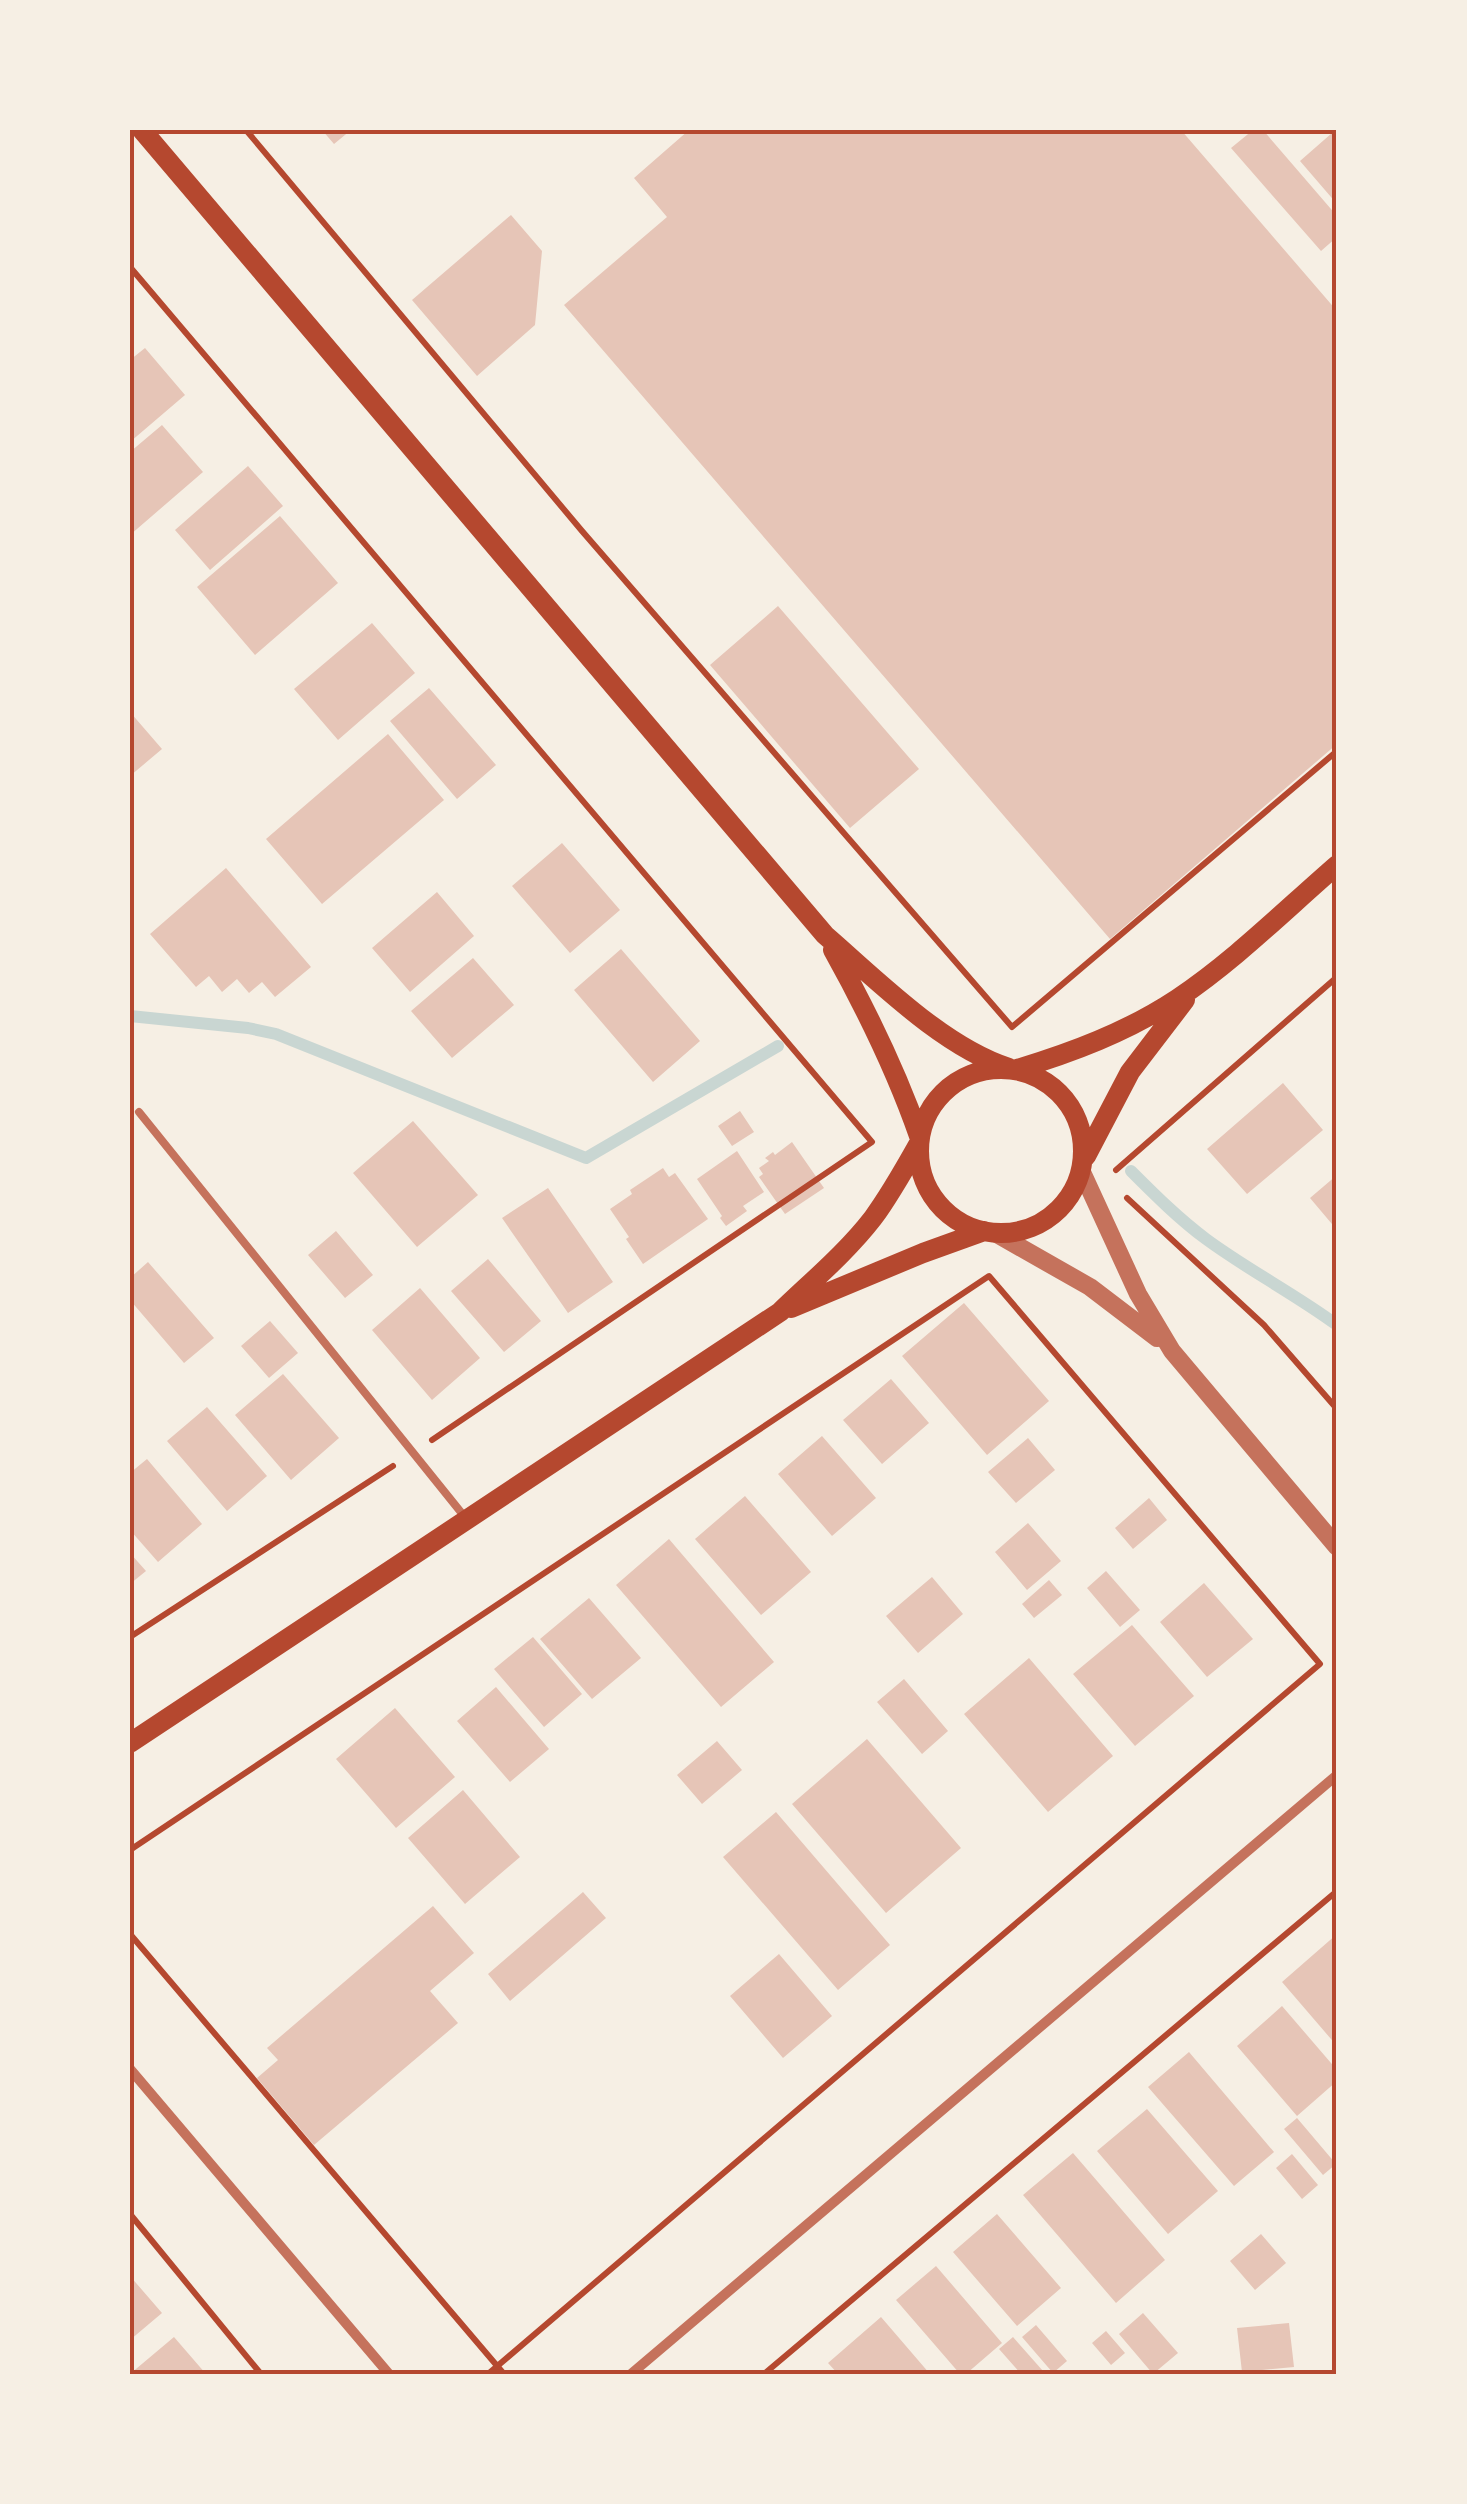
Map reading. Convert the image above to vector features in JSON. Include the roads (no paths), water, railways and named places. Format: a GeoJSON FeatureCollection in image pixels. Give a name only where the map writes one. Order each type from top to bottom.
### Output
{"type":"FeatureCollection","features":[{"type":"Feature","properties":{"kind":"main road"},"geometry":{"type":"LineString","coordinates":[[142,130],[824,935],[948,1036],[988,1060],[1034,1075],[1064,1098],[1082,1132],[1082,1167]]}},
{"type":"Feature","properties":{"kind":"main road"},"geometry":{"type":"LineString","coordinates":[[130,1743],[780,1312],[873,1218],[919,1142],[931,1106],[948,1086],[970,1074],[1011,1069],[1073,1051],[1130,1026],[1199,983],[1337,865]]}},
{"type":"Feature","properties":{"kind":"main road"},"geometry":{"type":"LineString","coordinates":[[824,935],[896,1073],[919,1142],[922,1173],[934,1199],[955,1219],[990,1232]]}},
{"type":"Feature","properties":{"kind":"main road"},"geometry":{"type":"LineString","coordinates":[[780,1312],[934,1248],[990,1232],[1024,1230],[1050,1218],[1070,1197],[1130,1072],[1199,983]]}},
{"type":"Feature","properties":{"kind":"street"},"geometry":{"type":"LineString","coordinates":[[1082,1167],[1138,1294],[1172,1352]]}},
{"type":"Feature","properties":{"kind":"street"},"geometry":{"type":"LineString","coordinates":[[990,1232],[1108,1299],[1172,1352],[1337,1547]]}},
{"type":"Feature","properties":{"kind":"street"},"geometry":{"type":"LineString","coordinates":[[630,2374],[1337,1774]]}},
{"type":"Feature","properties":{"kind":"street"},"geometry":{"type":"LineString","coordinates":[[130,2069],[388,2374]]}},
{"type":"Feature","properties":{"kind":"lane"},"geometry":{"type":"LineString","coordinates":[[139,1112],[466,1520]]}},
{"type":"Feature","properties":{"kind":"waterway"},"geometry":{"type":"LineString","coordinates":[[130,1016],[276,1034],[586,1158],[778,1046]]}},
{"type":"Feature","properties":{"kind":"waterway"},"geometry":{"type":"LineString","coordinates":[[1131,1171],[1206,1239],[1337,1325]]}}]}
